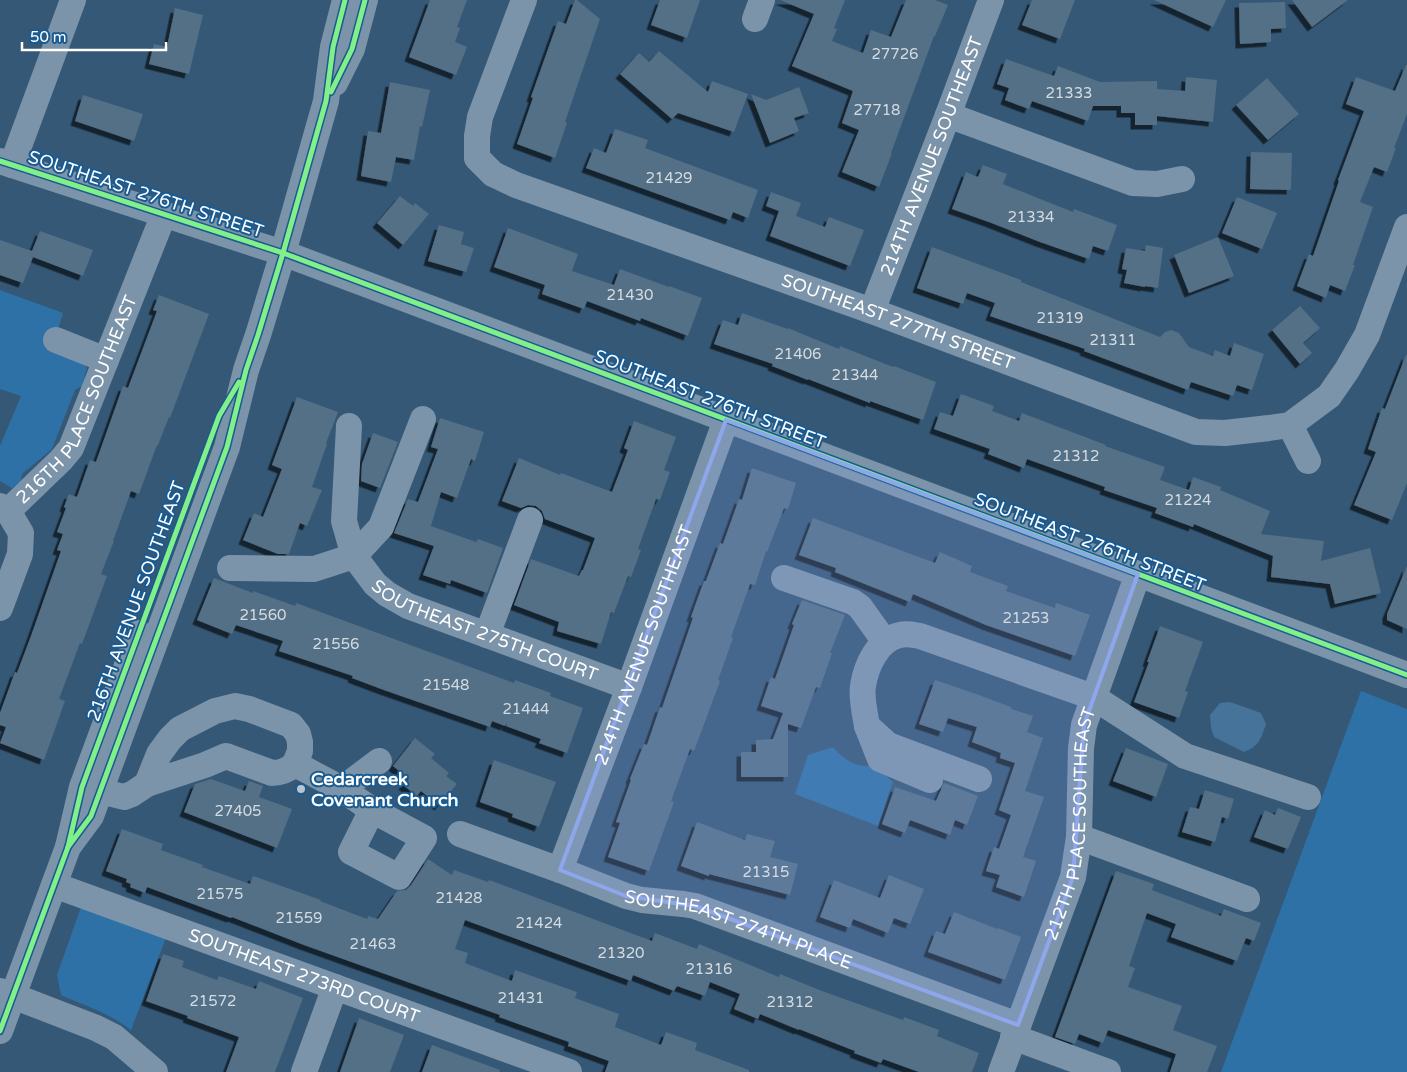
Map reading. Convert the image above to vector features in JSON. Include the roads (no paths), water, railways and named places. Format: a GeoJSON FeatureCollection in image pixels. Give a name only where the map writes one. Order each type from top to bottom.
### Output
{"type":"FeatureCollection","features":[{"type":"Feature","properties":{"kind":"street"},"geometry":{"type":"LineString","coordinates":[[6,163],[74,0]]}},
{"type":"Feature","properties":{"kind":"street","name":"216TH AVENUE SOUTHEAST"},"geometry":{"type":"LineString","coordinates":[[68,847],[91,816],[227,447],[246,370],[283,253],[326,101],[333,47],[345,0]]}},
{"type":"Feature","properties":{"kind":"street","name":"216TH AVENUE SOUTHEAST"},"geometry":{"type":"LineString","coordinates":[[326,101],[352,49],[365,0]]}},
{"type":"Feature","properties":{"kind":"street","name":"SOUTHEAST 277TH STREET"},"geometry":{"type":"LineString","coordinates":[[524,0],[480,117],[477,136],[477,158],[493,174],[516,185],[872,311],[1196,432],[1225,433],[1290,425]]}},
{"type":"Feature","properties":{"kind":"street","name":"214TH AVENUE SOUTHEAST"},"geometry":{"type":"LineString","coordinates":[[872,311],[948,115],[990,0]]}},
{"type":"Feature","properties":{"kind":"street"},"geometry":{"type":"LineString","coordinates":[[948,115],[1134,182],[1157,184],[1182,179]]}},
{"type":"Feature","properties":{"kind":"street","name":"SOUTHEAST 276TH STREET"},"geometry":{"type":"LineString","coordinates":[[6,163],[283,253],[1407,675]]}},
{"type":"Feature","properties":{"kind":"street","name":"216TH PLACE SOUTHEAST"},"geometry":{"type":"LineString","coordinates":[[0,608],[20,554],[21,533],[4,508],[61,460],[71,448],[164,214]]}},
{"type":"Feature","properties":{"kind":"street"},"geometry":{"type":"LineString","coordinates":[[1308,461],[1290,425],[1329,396],[1347,370],[1367,335],[1407,227]]}},
{"type":"Feature","properties":{"kind":"street"},"geometry":{"type":"LineString","coordinates":[[56,340],[106,360]]}},
{"type":"Feature","properties":{"kind":"street","name":"216TH AVENUE SOUTHEAST"},"geometry":{"type":"LineString","coordinates":[[0,1031],[6,993],[54,885],[68,847],[82,787],[219,416],[246,370]]}},
{"type":"Feature","properties":{"kind":"street"},"geometry":{"type":"LineString","coordinates":[[230,568],[314,569],[354,556],[381,527],[423,419]]}},
{"type":"Feature","properties":{"kind":"street","name":"214TH AVENUE SOUTHEAST"},"geometry":{"type":"LineString","coordinates":[[560,870],[726,420]]}},
{"type":"Feature","properties":{"kind":"street"},"geometry":{"type":"LineString","coordinates":[[349,426],[344,521],[354,556]]}},
{"type":"Feature","properties":{"kind":"street"},"geometry":{"type":"LineString","coordinates":[[487,635],[530,520]]}},
{"type":"Feature","properties":{"kind":"street","name":"SOUTHEAST 275TH COURT"},"geometry":{"type":"LineString","coordinates":[[354,556],[375,584],[386,594],[408,606],[629,687]]}},
{"type":"Feature","properties":{"kind":"street","name":"212TH PLACE SOUTHEAST"},"geometry":{"type":"LineString","coordinates":[[1000,1072],[1073,877],[1079,837],[1081,748],[1084,725],[1138,574]]}},
{"type":"Feature","properties":{"kind":"street"},"geometry":{"type":"LineString","coordinates":[[784,578],[853,602],[860,607],[884,642]]}},
{"type":"Feature","properties":{"kind":"street"},"geometry":{"type":"LineString","coordinates":[[930,780],[880,759],[867,726],[862,688],[872,659],[884,642],[903,634],[920,636],[1094,697],[1186,756],[1308,797]]}},
{"type":"Feature","properties":{"kind":"street"},"geometry":{"type":"LineString","coordinates":[[100,791],[124,797],[147,784],[226,756],[272,774],[279,773],[288,770],[295,764],[300,752],[298,734],[291,725],[249,709],[235,706],[215,711],[180,728],[159,754],[147,784]]}},
{"type":"Feature","properties":{"kind":"street"},"geometry":{"type":"LineString","coordinates":[[867,726],[888,745],[978,779]]}},
{"type":"Feature","properties":{"kind":"street"},"geometry":{"type":"LineString","coordinates":[[342,789],[379,761]]}},
{"type":"Feature","properties":{"kind":"street"},"geometry":{"type":"LineString","coordinates":[[295,764],[342,789],[372,810]]}},
{"type":"Feature","properties":{"kind":"street","name":"SOUTHEAST 274TH PLACE"},"geometry":{"type":"LineString","coordinates":[[460,834],[626,896],[642,900],[695,906],[1016,1031],[1108,1072]]}},
{"type":"Feature","properties":{"kind":"street"},"geometry":{"type":"LineString","coordinates":[[1079,837],[1247,899]]}},
{"type":"Feature","properties":{"kind":"street","name":"SOUTHEAST 273RD COURT"},"geometry":{"type":"LineString","coordinates":[[54,885],[335,987],[510,1062],[562,1069]]}},
{"type":"Feature","properties":{"kind":"street"},"geometry":{"type":"LineString","coordinates":[[304,1072],[335,987]]}},
{"type":"Feature","properties":{"kind":"street"},"geometry":{"type":"LineString","coordinates":[[6,993],[96,1028],[114,1037],[155,1072]]}},
{"type":"Feature","properties":{"kind":"place","name":"Cedarcreek Covenant Church"},"geometry":{"type":"Point","coordinates":[301,789]}}]}
